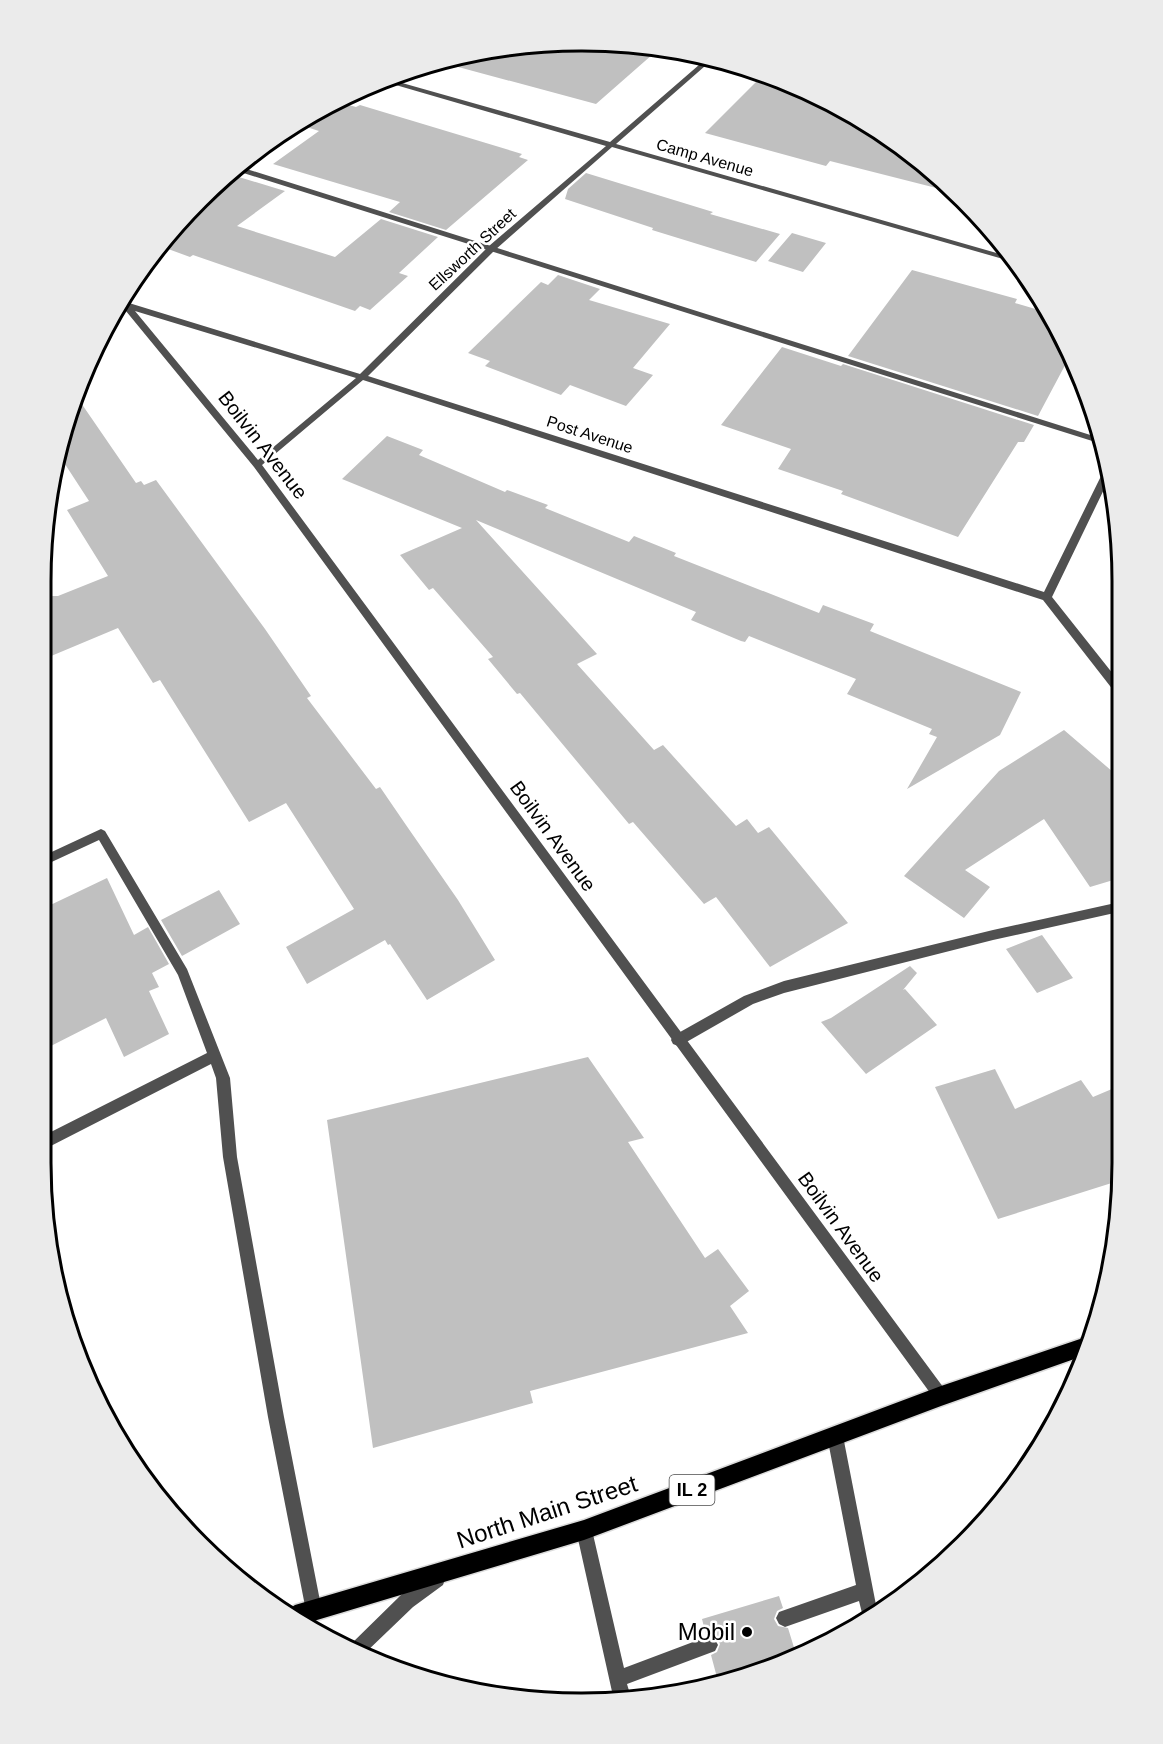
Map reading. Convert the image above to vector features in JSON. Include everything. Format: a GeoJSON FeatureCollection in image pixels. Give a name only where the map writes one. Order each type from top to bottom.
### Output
{"type":"FeatureCollection","features":[{"type":"Feature","properties":{"kind":"main road","name":"North Main Street"},"geometry":{"type":"LineString","coordinates":[[304,1614],[584,1530],[941,1396],[1078,1349]]}},
{"type":"Feature","properties":{"kind":"street","name":"Ellsworth Street"},"geometry":{"type":"LineString","coordinates":[[257,465],[362,376],[492,248],[703,65]]}},
{"type":"Feature","properties":{"kind":"street","name":"Camp Avenue"},"geometry":{"type":"LineString","coordinates":[[398,84],[1000,256]]}},
{"type":"Feature","properties":{"kind":"street"},"geometry":{"type":"LineString","coordinates":[[246,171],[1092,438]]}},
{"type":"Feature","properties":{"kind":"street","name":"Post Avenue"},"geometry":{"type":"LineString","coordinates":[[129,305],[362,376],[1047,597]]}},
{"type":"Feature","properties":{"kind":"street","name":"Boilvin Avenue"},"geometry":{"type":"LineString","coordinates":[[127,308],[257,465],[941,1396]]}},
{"type":"Feature","properties":{"kind":"street"},"geometry":{"type":"LineString","coordinates":[[1103,483],[1047,597],[1112,680]]}},
{"type":"Feature","properties":{"kind":"street"},"geometry":{"type":"LineString","coordinates":[[51,857],[101,834],[183,973],[222,1078],[230,1157],[274,1406],[304,1614]]}},
{"type":"Feature","properties":{"kind":"street"},"geometry":{"type":"LineString","coordinates":[[678,1040],[749,1000],[784,987],[993,935],[1112,909]]}},
{"type":"Feature","properties":{"kind":"street"},"geometry":{"type":"LineString","coordinates":[[51,1139],[214,1056]]}},
{"type":"Feature","properties":{"kind":"street"},"geometry":{"type":"LineString","coordinates":[[835,1436],[869,1609]]}},
{"type":"Feature","properties":{"kind":"street"},"geometry":{"type":"LineString","coordinates":[[584,1530],[619,1687],[709,1645]]}},
{"type":"Feature","properties":{"kind":"street"},"geometry":{"type":"LineString","coordinates":[[361,1645],[406,1601],[449,1570]]}},
{"type":"Feature","properties":{"kind":"street"},"geometry":{"type":"LineString","coordinates":[[785,1618],[865,1590]]}},
{"type":"Feature","properties":{"kind":"building"},"geometry":{"type":"Polygon","coordinates":[[[547,52],[616,52],[651,56],[596,104],[456,66],[547,52]]]}},
{"type":"Feature","properties":{"kind":"building"},"geometry":{"type":"Polygon","coordinates":[[[757,81],[785,91],[847,122],[876,140],[937,188],[830,161],[826,166],[705,133],[757,81]]]}},
{"type":"Feature","properties":{"kind":"building"},"geometry":{"type":"Polygon","coordinates":[[[349,105],[356,107],[360,105],[522,154],[519,157],[528,160],[446,230],[389,212],[400,202],[273,164],[319,131],[307,127],[349,105]]]}},
{"type":"Feature","properties":{"kind":"building"},"geometry":{"type":"Polygon","coordinates":[[[586,173],[713,212],[710,214],[780,234],[756,262],[652,230],[653,228],[565,199],[568,189],[586,173]]]}},
{"type":"Feature","properties":{"kind":"building"},"geometry":{"type":"Polygon","coordinates":[[[239,177],[285,191],[237,226],[335,257],[381,219],[438,237],[399,273],[408,276],[370,310],[360,306],[355,311],[193,255],[190,257],[169,249],[206,206],[239,177]]]}},
{"type":"Feature","properties":{"kind":"building"},"geometry":{"type":"Polygon","coordinates":[[[792,233],[826,243],[803,272],[768,261],[792,233]]]}},
{"type":"Feature","properties":{"kind":"building"},"geometry":{"type":"Polygon","coordinates":[[[912,270],[1017,299],[1015,303],[1037,309],[1065,364],[1038,416],[848,356],[912,270]]]}},
{"type":"Feature","properties":{"kind":"building"},"geometry":{"type":"Polygon","coordinates":[[[558,275],[600,289],[589,300],[670,324],[633,368],[653,375],[626,406],[570,385],[561,395],[485,366],[490,361],[468,353],[541,282],[548,285],[558,275]]]}},
{"type":"Feature","properties":{"kind":"building"},"geometry":{"type":"Polygon","coordinates":[[[782,347],[1034,425],[1024,442],[1018,442],[958,537],[841,494],[843,491],[778,469],[791,449],[721,425],[782,347]]]}},
{"type":"Feature","properties":{"kind":"building"},"geometry":{"type":"Polygon","coordinates":[[[82,404],[136,483],[141,481],[144,485],[156,480],[265,629],[311,696],[307,698],[376,789],[380,787],[458,900],[495,960],[427,1000],[390,944],[388,945],[385,940],[307,984],[286,947],[354,909],[286,803],[249,822],[160,680],[153,683],[118,628],[51,656],[51,596],[58,596],[108,576],[67,510],[89,501],[64,463],[82,404]]]}},
{"type":"Feature","properties":{"kind":"building"},"geometry":{"type":"Polygon","coordinates":[[[387,436],[423,450],[419,455],[505,492],[507,490],[548,505],[545,508],[629,542],[634,536],[676,553],[674,556],[819,613],[823,605],[874,624],[870,631],[1021,692],[1000,735],[907,789],[937,737],[929,734],[932,729],[847,694],[856,679],[749,636],[745,642],[741,641],[691,620],[696,612],[476,520],[597,654],[577,664],[654,750],[663,745],[736,826],[747,819],[758,833],[769,827],[848,923],[770,967],[716,897],[704,904],[633,822],[629,824],[520,693],[517,694],[488,659],[493,657],[433,588],[429,590],[400,555],[462,528],[342,479],[387,436]]]}},
{"type":"Feature","properties":{"kind":"building"},"geometry":{"type":"Polygon","coordinates":[[[1064,730],[1112,771],[1112,880],[1090,887],[1044,819],[965,870],[990,887],[964,918],[904,876],[999,771],[1064,730]]]}},
{"type":"Feature","properties":{"kind":"building"},"geometry":{"type":"Polygon","coordinates":[[[107,878],[134,935],[148,927],[169,964],[152,973],[159,987],[149,991],[169,1034],[124,1057],[106,1018],[51,1046],[51,905],[107,878]]]}},
{"type":"Feature","properties":{"kind":"building"},"geometry":{"type":"Polygon","coordinates":[[[219,890],[240,924],[182,956],[161,920],[219,890]]]}},
{"type":"Feature","properties":{"kind":"building"},"geometry":{"type":"Polygon","coordinates":[[[1042,935],[1073,978],[1037,993],[1006,949],[1042,935]]]}},
{"type":"Feature","properties":{"kind":"building"},"geometry":{"type":"Polygon","coordinates":[[[910,966],[917,973],[903,990],[905,989],[937,1025],[866,1074],[821,1022],[831,1018],[910,966]]]}},
{"type":"Feature","properties":{"kind":"building"},"geometry":{"type":"Polygon","coordinates":[[[588,1057],[644,1138],[628,1142],[705,1258],[718,1249],[749,1291],[730,1306],[748,1333],[530,1391],[533,1403],[373,1448],[327,1120],[588,1057]]]}},
{"type":"Feature","properties":{"kind":"building"},"geometry":{"type":"Polygon","coordinates":[[[995,1069],[1015,1109],[1081,1080],[1093,1097],[1112,1089],[1111,1183],[998,1219],[935,1087],[995,1069]]]}},
{"type":"Feature","properties":{"kind":"building","name":"Mobil"},"geometry":{"type":"Polygon","coordinates":[[[779,1596],[783,1608],[777,1611],[774,1619],[778,1626],[788,1628],[794,1648],[716,1676],[711,1655],[717,1652],[720,1644],[716,1637],[706,1635],[702,1619],[779,1596]]]}},
{"type":"Feature","properties":{"kind":"place","name":"Mobil"},"geometry":{"type":"Point","coordinates":[747,1632]}}]}
